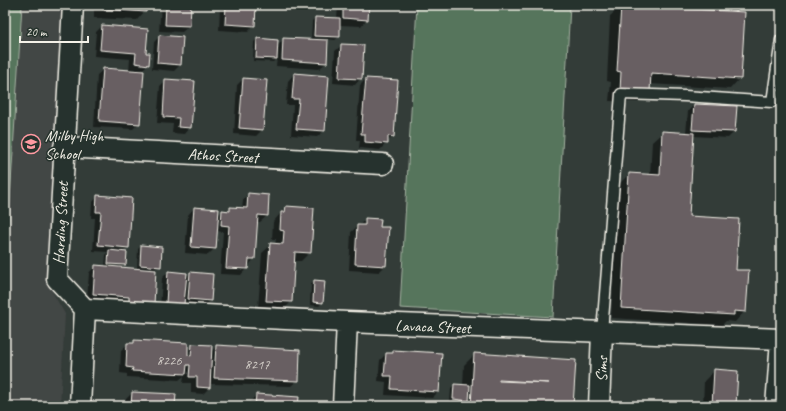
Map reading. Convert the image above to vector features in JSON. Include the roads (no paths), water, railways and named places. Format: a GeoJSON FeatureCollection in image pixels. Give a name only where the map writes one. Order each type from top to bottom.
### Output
{"type":"FeatureCollection","features":[{"type":"Feature","properties":{"kind":"street","name":"Harding Street"},"geometry":{"type":"LineString","coordinates":[[73,5],[57,279],[85,309]]}},
{"type":"Feature","properties":{"kind":"street","name":"Athos Street"},"geometry":{"type":"LineString","coordinates":[[64,146],[383,164]]}},
{"type":"Feature","properties":{"kind":"street","name":"Lavaca Street"},"geometry":{"type":"LineString","coordinates":[[85,309],[348,322],[781,340]]}},
{"type":"Feature","properties":{"kind":"street"},"geometry":{"type":"LineString","coordinates":[[80,406],[85,309]]}},
{"type":"Feature","properties":{"kind":"street"},"geometry":{"type":"LineString","coordinates":[[343,406],[348,322]]}},
{"type":"Feature","properties":{"kind":"street","name":"Sims"},"geometry":{"type":"LineString","coordinates":[[599,406],[602,332]]}},
{"type":"Feature","properties":{"kind":"street"},"geometry":{"type":"LineString","coordinates":[[776,406],[781,340]]}},
{"type":"Feature","properties":{"kind":"lane"},"geometry":{"type":"LineString","coordinates":[[602,332],[621,94],[685,96],[772,102],[781,40]]}},
{"type":"Feature","properties":{"kind":"place","name":"Milby High School"},"geometry":{"type":"Point","coordinates":[31,144]}}]}
